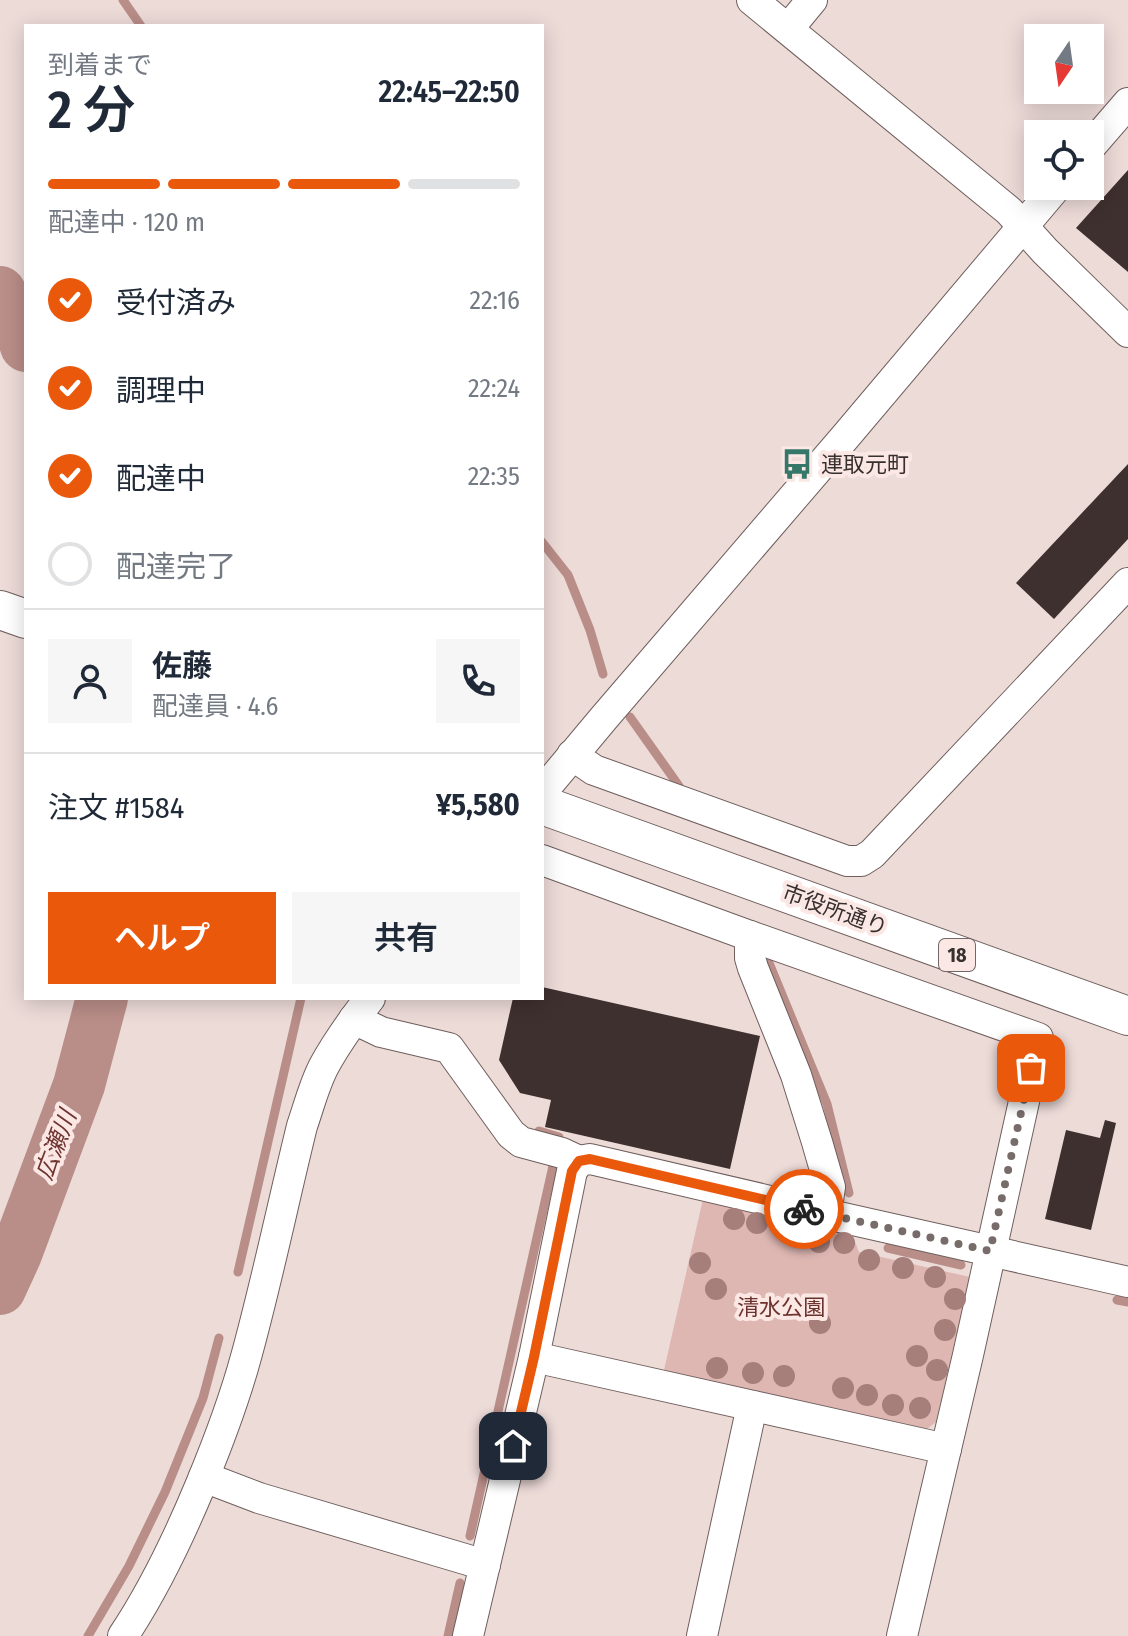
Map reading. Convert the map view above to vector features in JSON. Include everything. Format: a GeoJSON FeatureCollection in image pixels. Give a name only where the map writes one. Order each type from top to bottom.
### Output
{"type":"FeatureCollection","features":[{"type":"Feature","properties":{"kind":"main road"},"geometry":{"type":"LineString","coordinates":[[0,610],[24,618]]}},
{"type":"Feature","properties":{"kind":"main road","name":"市役所通り"},"geometry":{"type":"LineString","coordinates":[[544,806],[1128,1016]]}},
{"type":"Feature","properties":{"kind":"street"},"geometry":{"type":"LineString","coordinates":[[752,0],[1009,211],[1128,332]]}},
{"type":"Feature","properties":{"kind":"street"},"geometry":{"type":"LineString","coordinates":[[788,29],[812,0]]}},
{"type":"Feature","properties":{"kind":"street"},"geometry":{"type":"LineString","coordinates":[[1104,131],[1128,103]]}},
{"type":"Feature","properties":{"kind":"street"},"geometry":{"type":"LineString","coordinates":[[544,790],[1045,200]]}},
{"type":"Feature","properties":{"kind":"street"},"geometry":{"type":"LineString","coordinates":[[572,755],[594,770],[847,861],[861,861],[872,854],[1128,583]]}},
{"type":"Feature","properties":{"kind":"street"},"geometry":{"type":"LineString","coordinates":[[544,861],[1038,1038],[902,1636]]}},
{"type":"Feature","properties":{"kind":"street"},"geometry":{"type":"LineString","coordinates":[[750,936],[753,968],[796,1075],[830,1187],[826,1214]]}},
{"type":"Feature","properties":{"kind":"street"},"geometry":{"type":"LineString","coordinates":[[123,1636],[175,1546],[217,1445],[245,1360],[307,1111],[322,1069],[362,1008],[381,1032],[449,1048],[511,1134],[521,1142],[579,1161],[590,1159],[1128,1282]]}},
{"type":"Feature","properties":{"kind":"street"},"geometry":{"type":"LineString","coordinates":[[468,1636],[534,1357],[572,1171],[579,1161]]}},
{"type":"Feature","properties":{"kind":"street"},"geometry":{"type":"LineString","coordinates":[[534,1357],[946,1449]]}},
{"type":"Feature","properties":{"kind":"street"},"geometry":{"type":"LineString","coordinates":[[702,1636],[752,1406]]}},
{"type":"Feature","properties":{"kind":"street"},"geometry":{"type":"LineString","coordinates":[[204,1477],[259,1498],[485,1565]]}},
{"type":"Feature","properties":{"kind":"green space","name":"清水公園"},"geometry":{"type":"Polygon","coordinates":[[[703,1199],[852,1234],[859,1252],[970,1277],[936,1422],[927,1429],[664,1370],[703,1199]]]}},
{"type":"Feature","properties":{"kind":"building"},"geometry":{"type":"Polygon","coordinates":[[[1128,170],[1128,272],[1076,228],[1128,170]]]}},
{"type":"Feature","properties":{"kind":"building"},"geometry":{"type":"Polygon","coordinates":[[[1128,464],[1128,539],[1054,619],[1016,583],[1128,464]]]}},
{"type":"Feature","properties":{"kind":"building"},"geometry":{"type":"Polygon","coordinates":[[[544,987],[760,1036],[730,1169],[545,1127],[551,1100],[520,1093],[499,1060],[513,1000],[544,1000],[544,987]]]}},
{"type":"Feature","properties":{"kind":"building"},"geometry":{"type":"Polygon","coordinates":[[[1105,1120],[1116,1123],[1091,1230],[1045,1219],[1066,1130],[1100,1138],[1105,1120]]]}},
{"type":"Feature","properties":{"kind":"waterway"},"geometry":{"type":"LineString","coordinates":[[123,0],[140,24]]}},
{"type":"Feature","properties":{"kind":"waterway","name":"広瀬川"},"geometry":{"type":"LineString","coordinates":[[0,292],[24,340]]}},
{"type":"Feature","properties":{"kind":"waterway"},"geometry":{"type":"LineString","coordinates":[[544,545],[568,575],[590,630],[603,674]]}},
{"type":"Feature","properties":{"kind":"waterway"},"geometry":{"type":"LineString","coordinates":[[630,717],[679,786]]}},
{"type":"Feature","properties":{"kind":"waterway"},"geometry":{"type":"LineString","coordinates":[[769,963],[827,1104],[849,1193]]}},
{"type":"Feature","properties":{"kind":"waterway","name":"広瀬川"},"geometry":{"type":"LineString","coordinates":[[0,1289],[79,1085],[101,1000]]}},
{"type":"Feature","properties":{"kind":"waterway"},"geometry":{"type":"LineString","coordinates":[[238,1272],[301,1000]]}},
{"type":"Feature","properties":{"kind":"waterway"},"geometry":{"type":"LineString","coordinates":[[539,1131],[559,1137]]}},
{"type":"Feature","properties":{"kind":"waterway"},"geometry":{"type":"LineString","coordinates":[[470,1536],[553,1166]]}},
{"type":"Feature","properties":{"kind":"waterway"},"geometry":{"type":"LineString","coordinates":[[888,1248],[961,1265]]}},
{"type":"Feature","properties":{"kind":"waterway"},"geometry":{"type":"LineString","coordinates":[[1117,1300],[1128,1302]]}},
{"type":"Feature","properties":{"kind":"waterway"},"geometry":{"type":"LineString","coordinates":[[88,1636],[129,1566],[165,1492],[203,1398],[219,1338]]}},
{"type":"Feature","properties":{"kind":"waterway"},"geometry":{"type":"LineString","coordinates":[[448,1636],[460,1583]]}},
{"type":"Feature","properties":{"kind":"way so far"},"geometry":{"type":"LineString","coordinates":[[804,1209],[990,1251],[1031,1068]]}},
{"type":"Feature","properties":{"kind":"place","name":"連取元町"},"geometry":{"type":"Point","coordinates":[797,464]}},
{"type":"Feature","properties":{"kind":"route"},"geometry":{"type":"LineString","coordinates":[[513,1446],[572,1171],[579,1161],[590,1159],[804,1209]]}}]}
